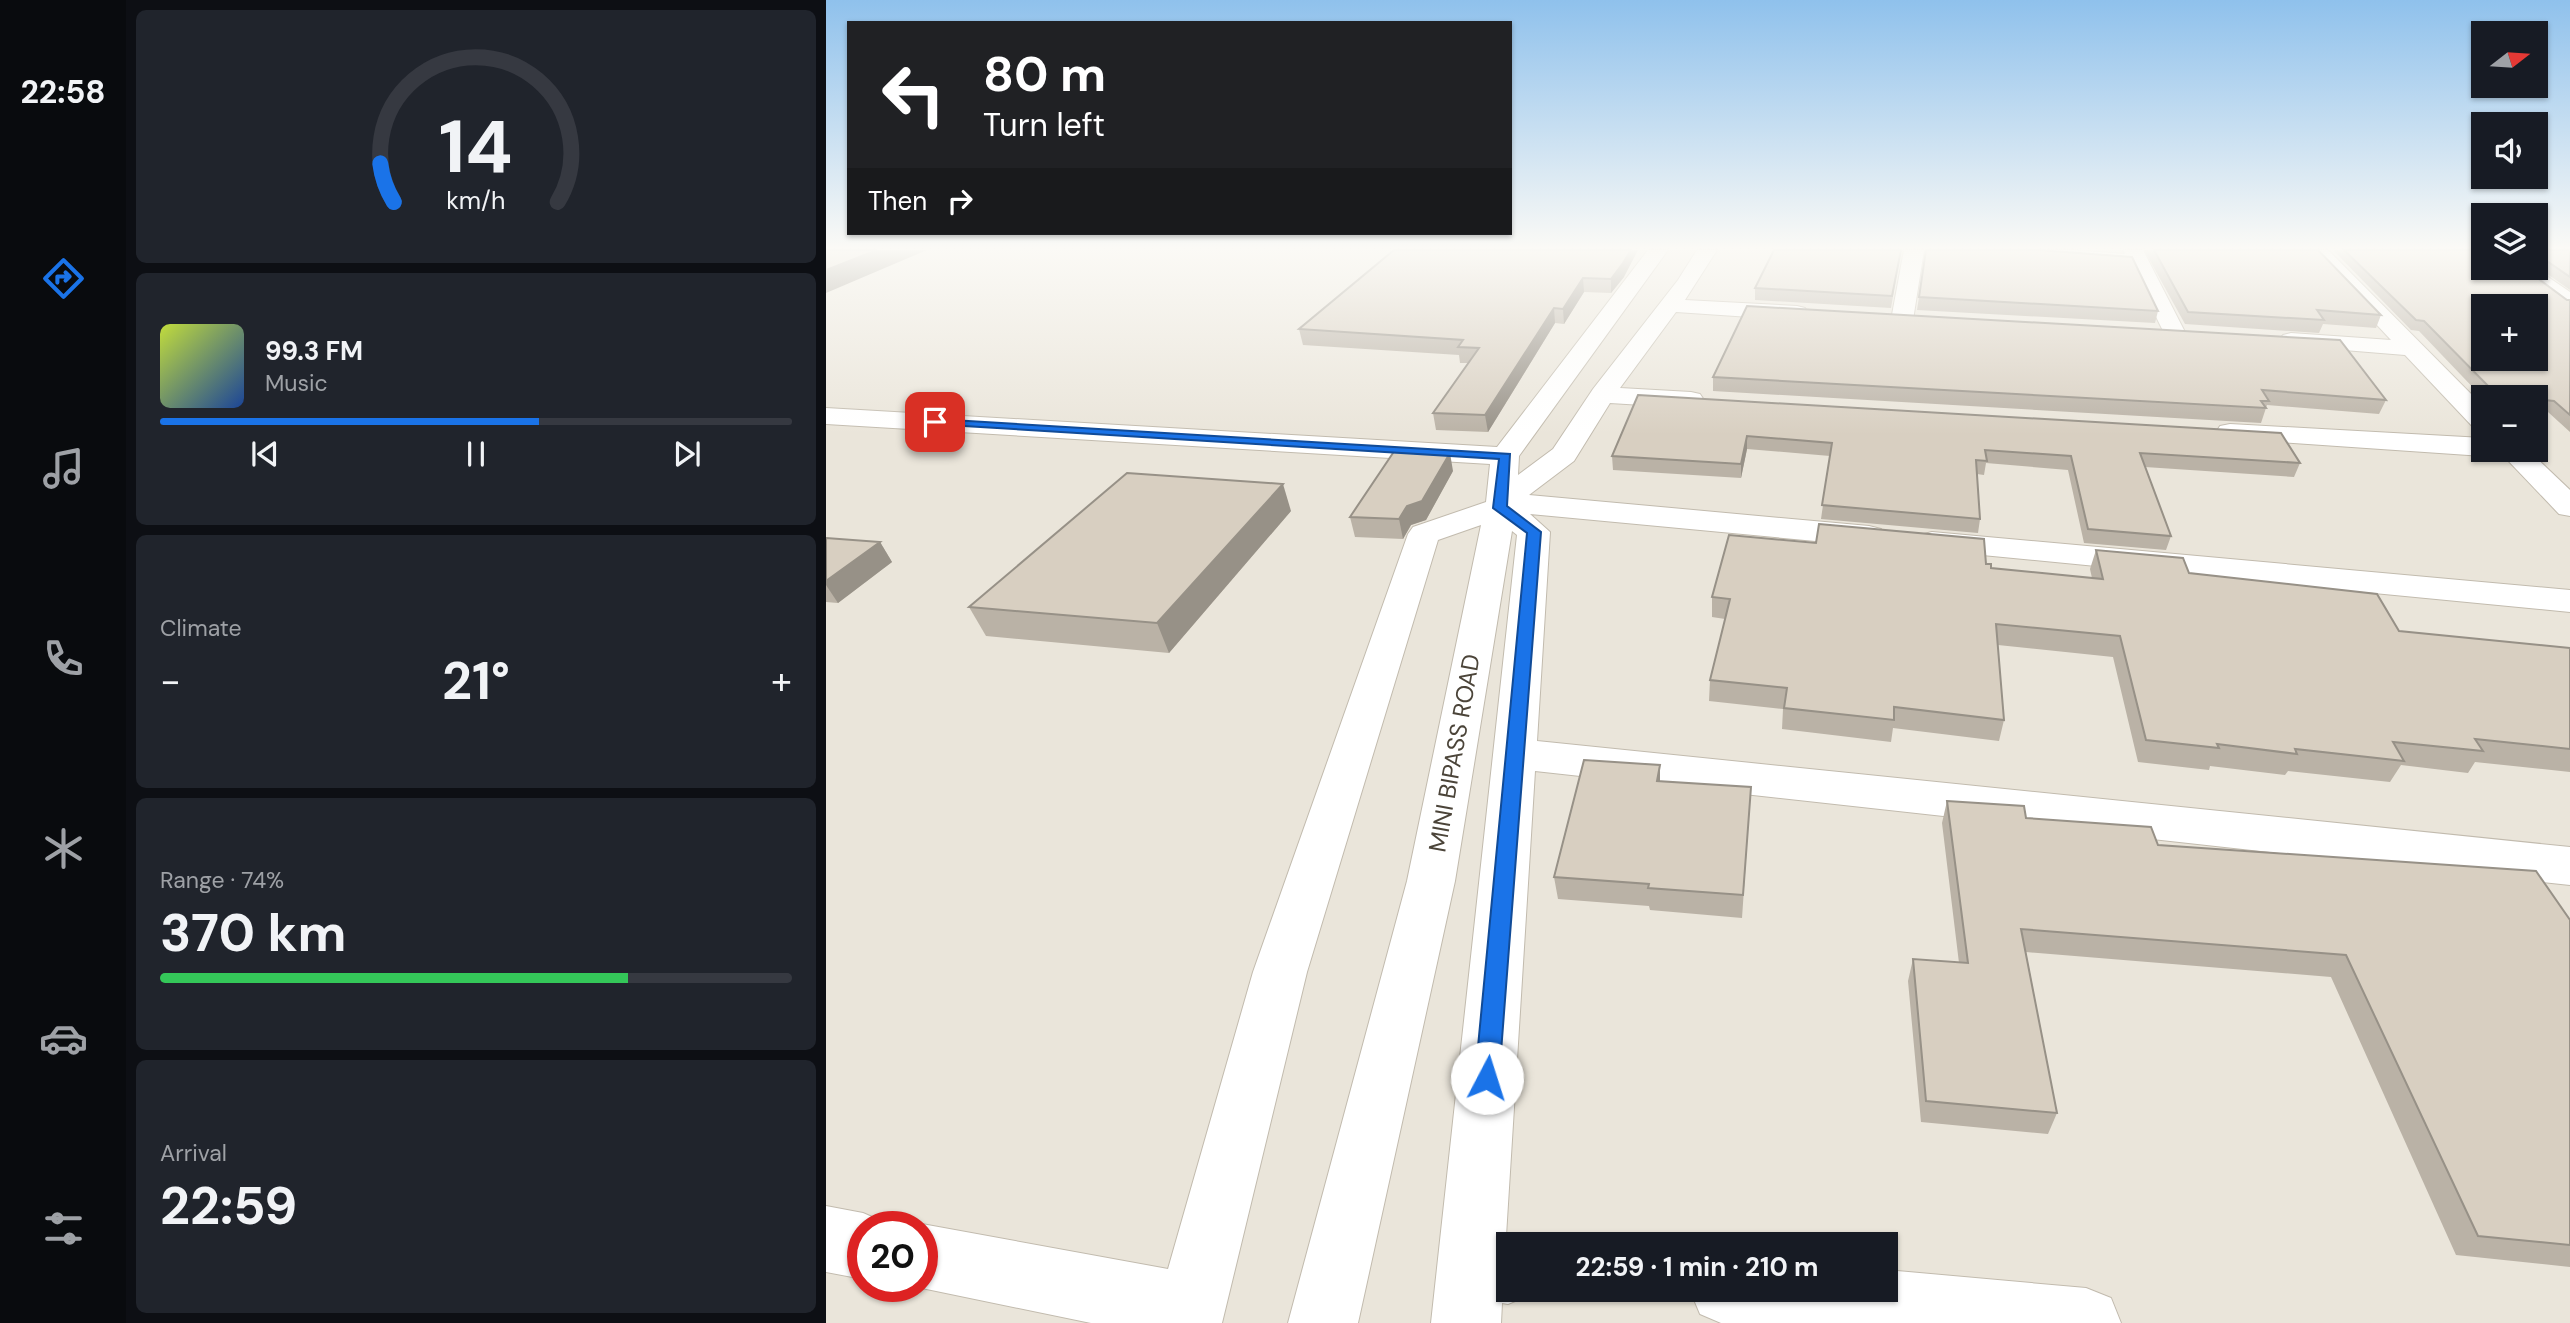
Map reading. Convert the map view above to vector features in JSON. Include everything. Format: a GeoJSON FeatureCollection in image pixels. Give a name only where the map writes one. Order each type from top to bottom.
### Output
{"type":"FeatureCollection","features":[{"type":"Feature","properties":{"kind":"street"},"geometry":{"type":"LineString","coordinates":[[826,416],[1506,456],[1612,312]]}},
{"type":"Feature","properties":{"kind":"street"},"geometry":{"type":"LineString","coordinates":[[938,1261],[1189,1316],[1280,972],[1424,534],[1501,505],[1564,456],[1602,395],[1664,312]]}},
{"type":"Feature","properties":{"kind":"street"},"geometry":{"type":"LineString","coordinates":[[1782,312],[1820,314]]}},
{"type":"Feature","properties":{"kind":"street"},"geometry":{"type":"LineString","coordinates":[[1902,320],[1903,312]]}},
{"type":"Feature","properties":{"kind":"street"},"geometry":{"type":"LineString","coordinates":[[2164,312],[2174,332]]}},
{"type":"Feature","properties":{"kind":"street"},"geometry":{"type":"LineString","coordinates":[[2376,312],[2471,409]]}},
{"type":"Feature","properties":{"kind":"street"},"geometry":{"type":"LineString","coordinates":[[1875,318],[1930,321]]}},
{"type":"Feature","properties":{"kind":"street"},"geometry":{"type":"LineString","coordinates":[[2147,330],[2202,334]]}},
{"type":"Feature","properties":{"kind":"street"},"geometry":{"type":"LineString","coordinates":[[2272,338],[2411,348]]}},
{"type":"Feature","properties":{"kind":"street"},"geometry":{"type":"LineString","coordinates":[[1602,395],[1712,401]]}},
{"type":"Feature","properties":{"kind":"street"},"geometry":{"type":"LineString","coordinates":[[2208,430],[2471,446]]}},
{"type":"Feature","properties":{"kind":"street","name":"MINI BIPASS ROAD"},"geometry":{"type":"LineString","coordinates":[[1323,1323],[1431,881],[1501,505],[1506,456]]}},
{"type":"Feature","properties":{"kind":"street"},"geometry":{"type":"LineString","coordinates":[[2524,462],[2570,507]]}},
{"type":"Feature","properties":{"kind":"street"},"geometry":{"type":"LineString","coordinates":[[1501,505],[2570,601]]}},
{"type":"Feature","properties":{"kind":"street"},"geometry":{"type":"LineString","coordinates":[[1482,1286],[1515,754],[1534,532],[1501,505]]}},
{"type":"Feature","properties":{"kind":"street"},"geometry":{"type":"LineString","coordinates":[[1515,754],[2570,866]]}},
{"type":"Feature","properties":{"kind":"street"},"geometry":{"type":"LineString","coordinates":[[826,1239],[847,1243]]}},
{"type":"Feature","properties":{"kind":"street"},"geometry":{"type":"LineString","coordinates":[[1856,1302],[2086,1323]]}},
{"type":"Feature","properties":{"kind":"shaded area"},"geometry":{"type":"Polygon","coordinates":[[[826,312],[2471,312],[2471,371],[2548,371],[2548,312],[2570,312],[2570,1323],[826,1323],[826,312]]]}},
{"type":"Feature","properties":{"kind":"building"},"geometry":{"type":"Polygon","coordinates":[[[1320,312],[1552,312],[1485,415],[1433,413],[1479,348],[1458,347],[1463,340],[1299,329],[1320,312]]]}},
{"type":"Feature","properties":{"kind":"building"},"geometry":{"type":"Polygon","coordinates":[[[1744,312],[1847,312],[2340,340],[2386,400],[2262,390],[2269,401],[2261,401],[2266,408],[1713,377],[1744,312]]]}},
{"type":"Feature","properties":{"kind":"building"},"geometry":{"type":"Polygon","coordinates":[[[2188,312],[2318,312],[2324,320],[2188,312]]]}},
{"type":"Feature","properties":{"kind":"building"},"geometry":{"type":"Polygon","coordinates":[[[2339,312],[2378,312],[2381,315],[2339,312]]]}},
{"type":"Feature","properties":{"kind":"building"},"geometry":{"type":"Polygon","coordinates":[[[2408,312],[2471,312],[2471,369],[2424,321],[2416,320],[2408,312]]]}},
{"type":"Feature","properties":{"kind":"building"},"geometry":{"type":"Polygon","coordinates":[[[2548,312],[2570,312],[2570,415],[2554,401],[2548,400],[2548,385],[2487,385],[2473,371],[2548,371],[2548,312]]]}},
{"type":"Feature","properties":{"kind":"building"},"geometry":{"type":"Polygon","coordinates":[[[1638,395],[2281,433],[2300,463],[2140,453],[2171,536],[2088,529],[2071,456],[1985,450],[1987,461],[1976,460],[1980,519],[1822,505],[1832,443],[1747,436],[1741,464],[1612,456],[1638,395]]]}},
{"type":"Feature","properties":{"kind":"building"},"geometry":{"type":"Polygon","coordinates":[[[1395,450],[1450,453],[1422,501],[1407,506],[1399,519],[1350,517],[1395,450]]]}},
{"type":"Feature","properties":{"kind":"building"},"geometry":{"type":"Polygon","coordinates":[[[1127,473],[1283,484],[1157,623],[969,607],[1127,473]]]}},
{"type":"Feature","properties":{"kind":"building"},"geometry":{"type":"Polygon","coordinates":[[[1819,524],[1984,539],[1986,564],[1991,564],[1991,568],[2103,579],[2096,550],[2183,558],[2189,573],[2377,594],[2399,631],[2570,648],[2570,749],[2475,739],[2483,751],[2393,742],[2404,761],[2295,749],[2297,754],[2217,744],[2219,748],[2146,740],[2120,636],[1996,624],[2004,720],[1894,707],[1894,720],[1784,708],[1787,688],[1710,680],[1730,599],[1712,597],[1729,535],[1816,543],[1819,524]]]}},
{"type":"Feature","properties":{"kind":"building"},"geometry":{"type":"Polygon","coordinates":[[[826,538],[880,542],[826,581],[826,538]]]}},
{"type":"Feature","properties":{"kind":"building"},"geometry":{"type":"Polygon","coordinates":[[[1584,760],[1660,765],[1657,781],[1751,787],[1743,895],[1554,877],[1584,760]]]}},
{"type":"Feature","properties":{"kind":"building"},"geometry":{"type":"Polygon","coordinates":[[[1947,801],[2024,806],[2026,818],[2151,827],[2158,845],[2536,871],[2570,920],[2570,1245],[2478,1236],[2346,955],[2021,929],[2057,1113],[1926,1101],[1913,959],[1968,963],[1947,801]]]}},
{"type":"Feature","properties":{"kind":"route"},"geometry":{"type":"LineString","coordinates":[[935,422],[1506,456],[1500,508],[1534,532],[1487,1078]]}}]}
